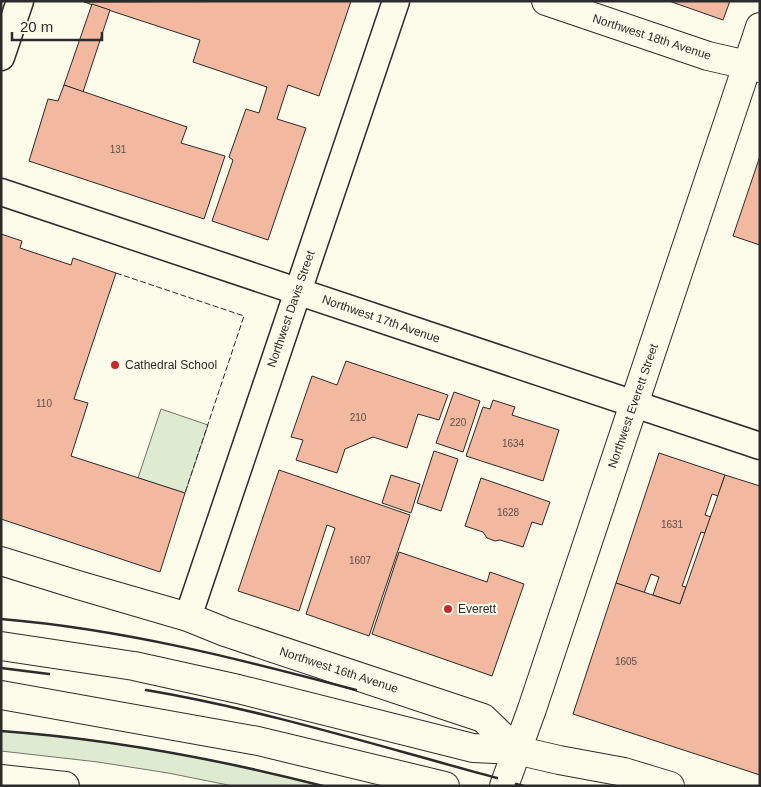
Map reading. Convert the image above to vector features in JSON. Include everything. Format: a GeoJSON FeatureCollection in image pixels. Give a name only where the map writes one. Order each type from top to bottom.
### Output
{"type":"FeatureCollection","features":[{"type":"Feature","properties":{"kind":"main road","name":"Northwest 18th Avenue"},"geometry":{"type":"LineString","coordinates":[[546,1],[708,56],[754,66]]}},
{"type":"Feature","properties":{"kind":"main road","name":"Northwest Everett Street"},"geometry":{"type":"LineString","coordinates":[[506,782],[633,404],[754,66],[760,27]]}},
{"type":"Feature","properties":{"kind":"main road","name":"Northwest 16th Avenue"},"geometry":{"type":"LineString","coordinates":[[1,561],[188,617],[224,632],[483,718],[516,750]]}},
{"type":"Feature","properties":{"kind":"main road"},"geometry":{"type":"LineString","coordinates":[[1,646],[134,666],[238,688],[473,748],[516,750],[624,772],[670,786]]}},
{"type":"Feature","properties":{"kind":"main road"},"geometry":{"type":"LineString","coordinates":[[1,695],[258,742],[445,786]]}},
{"type":"Feature","properties":{"kind":"main road"},"geometry":{"type":"LineString","coordinates":[[1,780],[65,786]]}},
{"type":"Feature","properties":{"kind":"street"},"geometry":{"type":"LineString","coordinates":[[1,57],[20,1]]}},
{"type":"Feature","properties":{"kind":"street","name":"Northwest Davis Street"},"geometry":{"type":"LineString","coordinates":[[188,617],[396,1]]}},
{"type":"Feature","properties":{"kind":"street","name":"Northwest 17th Avenue"},"geometry":{"type":"LineString","coordinates":[[10,195],[760,446]]}},
{"type":"Feature","properties":{"kind":"green space"},"geometry":{"type":"Polygon","coordinates":[[[161,409],[208,425],[185,493],[138,478],[161,409]]]}},
{"type":"Feature","properties":{"kind":"green space"},"geometry":{"type":"Polygon","coordinates":[[[1,731],[83,739],[164,751],[244,767],[323,786],[233,786],[98,762],[1,751],[1,731]]]}},
{"type":"Feature","properties":{"kind":"building"},"geometry":{"type":"Polygon","coordinates":[[[351,1],[319,96],[288,85],[277,119],[306,128],[268,240],[212,221],[233,160],[229,157],[246,109],[259,113],[267,87],[193,62],[200,40],[84,2],[351,1]]]}},
{"type":"Feature","properties":{"kind":"building"},"geometry":{"type":"Polygon","coordinates":[[[669,1],[730,1],[723,20],[669,1]]]}},
{"type":"Feature","properties":{"kind":"building"},"geometry":{"type":"Polygon","coordinates":[[[92,4],[110,10],[83,92],[64,85],[92,4]]]}},
{"type":"Feature","properties":{"kind":"building"},"geometry":{"type":"Polygon","coordinates":[[[64,85],[187,127],[181,143],[225,156],[204,219],[29,161],[48,99],[58,101],[64,85]]]}},
{"type":"Feature","properties":{"kind":"building"},"geometry":{"type":"Polygon","coordinates":[[[760,156],[760,245],[733,236],[760,156]]]}},
{"type":"Feature","properties":{"kind":"building"},"geometry":{"type":"Polygon","coordinates":[[[1,234],[22,241],[20,248],[71,265],[73,258],[116,273],[74,399],[88,403],[71,456],[185,493],[160,572],[1,519],[1,234]]]}},
{"type":"Feature","properties":{"kind":"building"},"geometry":{"type":"Polygon","coordinates":[[[346,361],[448,395],[439,420],[418,414],[407,448],[373,437],[345,449],[337,473],[296,460],[303,440],[291,437],[312,376],[337,385],[346,361]]]}},
{"type":"Feature","properties":{"kind":"building"},"geometry":{"type":"Polygon","coordinates":[[[454,392],[480,401],[463,452],[436,443],[454,392]]]}},
{"type":"Feature","properties":{"kind":"building"},"geometry":{"type":"Polygon","coordinates":[[[493,400],[515,407],[512,415],[559,430],[543,481],[466,456],[483,407],[490,409],[493,400]]]}},
{"type":"Feature","properties":{"kind":"building"},"geometry":{"type":"Polygon","coordinates":[[[434,451],[458,459],[441,511],[417,503],[434,451]]]}},
{"type":"Feature","properties":{"kind":"building"},"geometry":{"type":"Polygon","coordinates":[[[659,453],[725,475],[718,496],[712,494],[705,515],[711,517],[705,533],[701,532],[682,586],[686,587],[680,604],[653,595],[659,577],[651,574],[644,593],[616,583],[659,453]]]}},
{"type":"Feature","properties":{"kind":"building"},"geometry":{"type":"Polygon","coordinates":[[[279,470],[410,515],[369,636],[306,614],[335,528],[327,525],[299,611],[238,591],[279,470]]]}},
{"type":"Feature","properties":{"kind":"building"},"geometry":{"type":"Polygon","coordinates":[[[391,475],[420,484],[411,513],[382,503],[391,475]]]}},
{"type":"Feature","properties":{"kind":"building"},"geometry":{"type":"Polygon","coordinates":[[[725,475],[760,486],[760,775],[573,714],[616,583],[680,604],[725,475]]]}},
{"type":"Feature","properties":{"kind":"building"},"geometry":{"type":"Polygon","coordinates":[[[481,478],[550,502],[542,525],[532,522],[523,547],[500,540],[495,541],[487,538],[483,532],[465,526],[481,478]]]}},
{"type":"Feature","properties":{"kind":"building","name":"Everett"},"geometry":{"type":"Polygon","coordinates":[[[399,552],[487,582],[490,572],[524,584],[492,676],[372,634],[399,552]]]}},
{"type":"Feature","properties":{"kind":"fence"},"geometry":{"type":"LineString","coordinates":[[116,273],[244,316],[185,493]]}},
{"type":"Feature","properties":{"kind":"wall"},"geometry":{"type":"LineString","coordinates":[[1,619],[91,630],[136,638],[269,667],[356,690]]}},
{"type":"Feature","properties":{"kind":"wall"},"geometry":{"type":"LineString","coordinates":[[1,668],[49,674]]}},
{"type":"Feature","properties":{"kind":"wall"},"geometry":{"type":"LineString","coordinates":[[146,690],[279,718],[497,778]]}},
{"type":"Feature","properties":{"kind":"wall"},"geometry":{"type":"LineString","coordinates":[[1,731],[83,739],[164,751],[244,767],[323,786]]}},
{"type":"Feature","properties":{"kind":"wall"},"geometry":{"type":"LineString","coordinates":[[516,784],[524,786]]}},
{"type":"Feature","properties":{"kind":"place","name":"Cathedral School"},"geometry":{"type":"Point","coordinates":[115,365]}},
{"type":"Feature","properties":{"kind":"place","name":"Everett"},"geometry":{"type":"Point","coordinates":[448,609]}}]}
